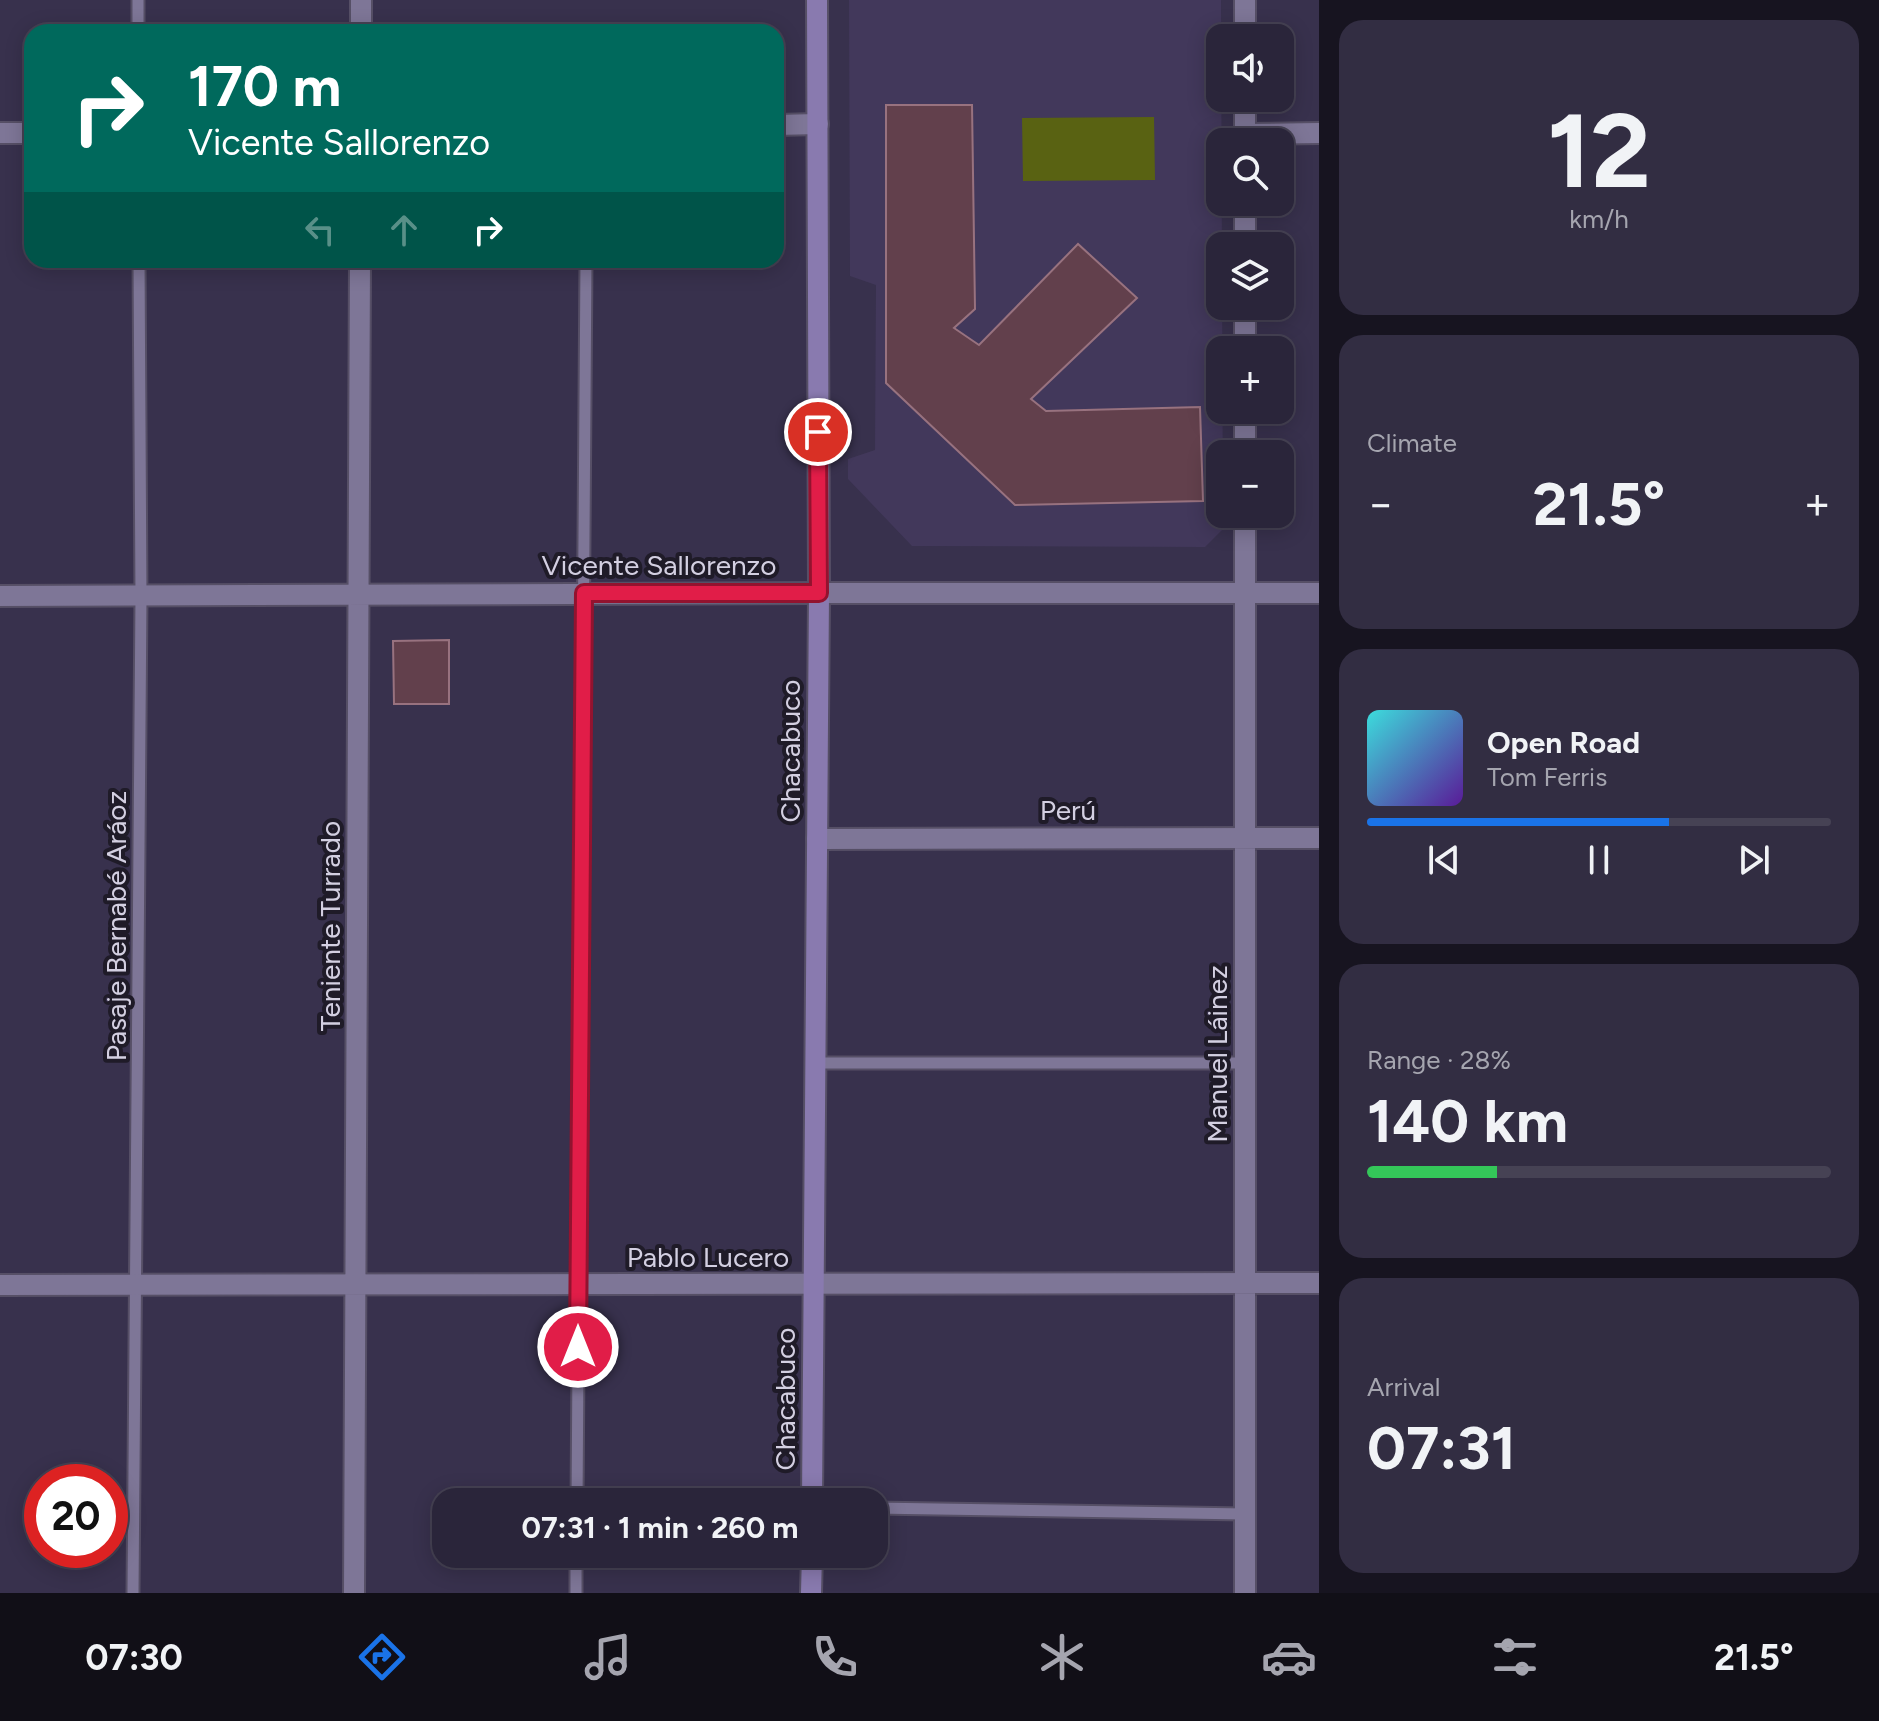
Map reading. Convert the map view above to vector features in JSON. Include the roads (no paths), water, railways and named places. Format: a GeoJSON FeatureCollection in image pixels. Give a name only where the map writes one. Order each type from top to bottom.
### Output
{"type":"FeatureCollection","features":[{"type":"Feature","properties":{"kind":"main road","name":"Chacabuco"},"geometry":{"type":"LineString","coordinates":[[812,1488],[819,593],[817,0]]}},
{"type":"Feature","properties":{"kind":"main road"},"geometry":{"type":"LineString","coordinates":[[811,1593],[812,1568]]}},
{"type":"Feature","properties":{"kind":"street"},"geometry":{"type":"LineString","coordinates":[[361,0],[361,24]]}},
{"type":"Feature","properties":{"kind":"street"},"geometry":{"type":"LineString","coordinates":[[1245,0],[1245,24]]}},
{"type":"Feature","properties":{"kind":"street"},"geometry":{"type":"LineString","coordinates":[[784,125],[818,124]]}},
{"type":"Feature","properties":{"kind":"street"},"geometry":{"type":"LineString","coordinates":[[0,133],[24,133]]}},
{"type":"Feature","properties":{"kind":"street"},"geometry":{"type":"LineString","coordinates":[[1294,135],[1319,133]]}},
{"type":"Feature","properties":{"kind":"street","name":"Teniente Turrado"},"geometry":{"type":"LineString","coordinates":[[354,1593],[360,268]]}},
{"type":"Feature","properties":{"kind":"street","name":"Manuel Láinez"},"geometry":{"type":"LineString","coordinates":[[1245,528],[1245,1593]]}},
{"type":"Feature","properties":{"kind":"street","name":"Vicente Sallorenzo"},"geometry":{"type":"LineString","coordinates":[[0,596],[1319,593]]}},
{"type":"Feature","properties":{"kind":"street","name":"Perú"},"geometry":{"type":"LineString","coordinates":[[817,839],[1319,838]]}},
{"type":"Feature","properties":{"kind":"street","name":"Pablo Lucero"},"geometry":{"type":"LineString","coordinates":[[0,1285],[1319,1283]]}},
{"type":"Feature","properties":{"kind":"lane"},"geometry":{"type":"LineString","coordinates":[[138,0],[138,24]]}},
{"type":"Feature","properties":{"kind":"lane","name":"Pasaje Bernabé Aráoz"},"geometry":{"type":"LineString","coordinates":[[133,1593],[138,1286],[139,268]]}},
{"type":"Feature","properties":{"kind":"lane"},"geometry":{"type":"LineString","coordinates":[[577,1488],[586,268]]}},
{"type":"Feature","properties":{"kind":"lane"},"geometry":{"type":"LineString","coordinates":[[815,1063],[1245,1063]]}},
{"type":"Feature","properties":{"kind":"lane"},"geometry":{"type":"LineString","coordinates":[[888,1508],[1245,1514]]}},
{"type":"Feature","properties":{"kind":"lane"},"geometry":{"type":"LineString","coordinates":[[576,1568],[576,1593]]}}]}
